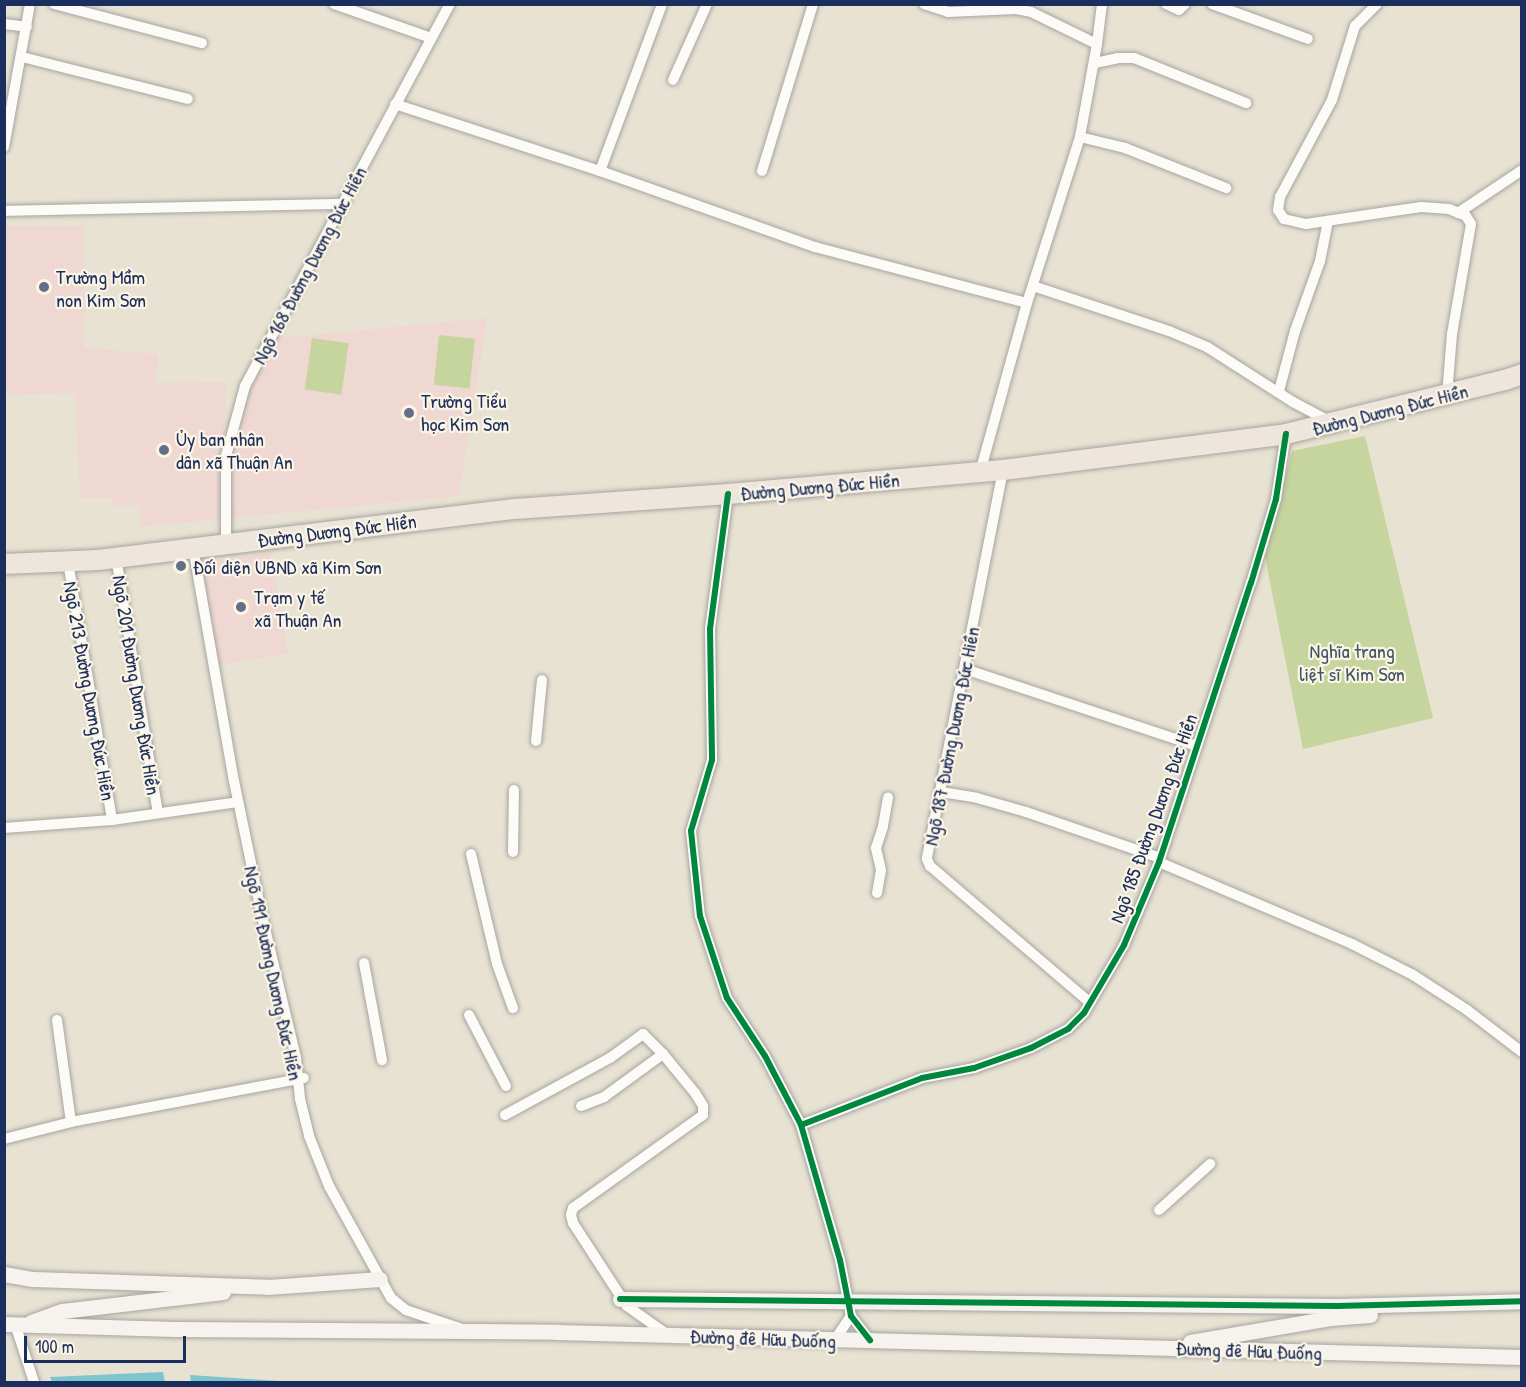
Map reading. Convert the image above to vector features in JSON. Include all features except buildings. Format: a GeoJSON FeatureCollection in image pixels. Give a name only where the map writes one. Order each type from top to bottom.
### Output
{"type":"FeatureCollection","features":[{"type":"Feature","properties":{"kind":"highway","name":"Đường Dương Đức Hiền"},"geometry":{"type":"LineString","coordinates":[[4,564],[68,562],[116,557],[515,509],[728,494],[1003,470],[1286,434],[1334,424],[1521,374]]}},
{"type":"Feature","properties":{"kind":"main road"},"geometry":{"type":"LineString","coordinates":[[4,1274],[33,1279],[131,1280],[268,1287]]}},
{"type":"Feature","properties":{"kind":"main road"},"geometry":{"type":"LineString","coordinates":[[15,1324],[62,1311],[268,1287],[380,1279]]}},
{"type":"Feature","properties":{"kind":"main road"},"geometry":{"type":"LineString","coordinates":[[620,1299],[850,1308],[1337,1306],[1521,1302]]}},
{"type":"Feature","properties":{"kind":"main road"},"geometry":{"type":"LineString","coordinates":[[1160,1347],[1330,1318],[1521,1302]]}},
{"type":"Feature","properties":{"kind":"main road","name":"Đường đê Hữu Đuống"},"geometry":{"type":"LineString","coordinates":[[15,1324],[175,1329],[668,1335],[1521,1357]]}},
{"type":"Feature","properties":{"kind":"street"},"geometry":{"type":"LineString","coordinates":[[4,147],[30,4]]}},
{"type":"Feature","properties":{"kind":"street"},"geometry":{"type":"LineString","coordinates":[[54,4],[201,43]]}},
{"type":"Feature","properties":{"kind":"street"},"geometry":{"type":"LineString","coordinates":[[334,4],[431,38]]}},
{"type":"Feature","properties":{"kind":"street","name":"Ngõ 168 Đường Dương Đức Hiền"},"geometry":{"type":"LineString","coordinates":[[226,543],[226,456],[245,386],[450,4]]}},
{"type":"Feature","properties":{"kind":"street"},"geometry":{"type":"LineString","coordinates":[[600,171],[662,4]]}},
{"type":"Feature","properties":{"kind":"street"},"geometry":{"type":"LineString","coordinates":[[673,80],[707,4]]}},
{"type":"Feature","properties":{"kind":"street"},"geometry":{"type":"LineString","coordinates":[[762,171],[813,4]]}},
{"type":"Feature","properties":{"kind":"street"},"geometry":{"type":"LineString","coordinates":[[924,4],[948,12],[1016,9],[1031,12],[1097,44]]}},
{"type":"Feature","properties":{"kind":"street"},"geometry":{"type":"LineString","coordinates":[[980,472],[1027,303],[1080,138],[1095,63],[1102,4]]}},
{"type":"Feature","properties":{"kind":"street"},"geometry":{"type":"LineString","coordinates":[[1166,4],[1179,10],[1185,4]]}},
{"type":"Feature","properties":{"kind":"street"},"geometry":{"type":"LineString","coordinates":[[1212,4],[1308,39]]}},
{"type":"Feature","properties":{"kind":"street"},"geometry":{"type":"LineString","coordinates":[[1377,4],[1355,26],[1332,100],[1280,197],[1278,210],[1284,219],[1306,224],[1421,207],[1466,216],[1470,224],[1452,334],[1446,395]]}},
{"type":"Feature","properties":{"kind":"street"},"geometry":{"type":"LineString","coordinates":[[4,24],[27,27]]}},
{"type":"Feature","properties":{"kind":"street"},"geometry":{"type":"LineString","coordinates":[[22,57],[188,99]]}},
{"type":"Feature","properties":{"kind":"street"},"geometry":{"type":"LineString","coordinates":[[1095,63],[1126,57],[1134,58],[1246,103]]}},
{"type":"Feature","properties":{"kind":"street"},"geometry":{"type":"LineString","coordinates":[[395,104],[600,171],[815,247],[1027,303]]}},
{"type":"Feature","properties":{"kind":"street"},"geometry":{"type":"LineString","coordinates":[[1080,138],[1125,148],[1226,188]]}},
{"type":"Feature","properties":{"kind":"street"},"geometry":{"type":"LineString","coordinates":[[1458,213],[1521,170]]}},
{"type":"Feature","properties":{"kind":"street"},"geometry":{"type":"LineString","coordinates":[[4,211],[341,204]]}},
{"type":"Feature","properties":{"kind":"street"},"geometry":{"type":"LineString","coordinates":[[1279,391],[1295,331],[1320,261],[1328,221]]}},
{"type":"Feature","properties":{"kind":"street"},"geometry":{"type":"LineString","coordinates":[[1033,286],[1169,331],[1207,347],[1334,424]]}},
{"type":"Feature","properties":{"kind":"street","name":"Ngõ 185 Đường Dương Đức Hiền"},"geometry":{"type":"LineString","coordinates":[[801,1125],[922,1078],[974,1068],[1049,1041],[1068,1029],[1084,1013],[1124,945],[1159,860],[1251,583],[1276,499],[1286,434]]}},
{"type":"Feature","properties":{"kind":"street","name":"Ngõ 187 Đường Dương Đức Hiền"},"geometry":{"type":"LineString","coordinates":[[1003,470],[928,853],[930,866],[1089,1002]]}},
{"type":"Feature","properties":{"kind":"street"},"geometry":{"type":"LineString","coordinates":[[728,494],[710,629],[712,760],[691,831],[700,916],[727,998],[765,1056],[801,1125],[840,1260],[850,1308],[870,1340]]}},
{"type":"Feature","properties":{"kind":"street","name":"Ngõ 191 Đường Dương Đức Hiền"},"geometry":{"type":"LineString","coordinates":[[193,547],[238,802],[262,916],[297,1058],[309,1136],[329,1186],[391,1298],[402,1308],[469,1331]]}},
{"type":"Feature","properties":{"kind":"street","name":"Ngõ 201 Đường Dương Đức Hiền"},"geometry":{"type":"LineString","coordinates":[[116,557],[158,813]]}},
{"type":"Feature","properties":{"kind":"street","name":"Ngõ 213 Đường Dương Đức Hiền"},"geometry":{"type":"LineString","coordinates":[[68,562],[112,820]]}},
{"type":"Feature","properties":{"kind":"street"},"geometry":{"type":"LineString","coordinates":[[965,669],[1197,746]]}},
{"type":"Feature","properties":{"kind":"street"},"geometry":{"type":"LineString","coordinates":[[536,741],[542,680]]}},
{"type":"Feature","properties":{"kind":"street"},"geometry":{"type":"LineString","coordinates":[[513,852],[514,790]]}},
{"type":"Feature","properties":{"kind":"street"},"geometry":{"type":"LineString","coordinates":[[941,792],[977,798],[1026,812],[1159,860],[1352,944],[1413,975],[1467,1010],[1521,1052]]}},
{"type":"Feature","properties":{"kind":"street"},"geometry":{"type":"LineString","coordinates":[[877,893],[881,870],[876,848],[884,826],[888,797]]}},
{"type":"Feature","properties":{"kind":"street"},"geometry":{"type":"LineString","coordinates":[[4,828],[112,820],[238,802]]}},
{"type":"Feature","properties":{"kind":"street"},"geometry":{"type":"LineString","coordinates":[[471,854],[497,964],[513,1008]]}},
{"type":"Feature","properties":{"kind":"street"},"geometry":{"type":"LineString","coordinates":[[363,963],[382,1060]]}},
{"type":"Feature","properties":{"kind":"street"},"geometry":{"type":"LineString","coordinates":[[468,1015],[506,1086]]}},
{"type":"Feature","properties":{"kind":"street"},"geometry":{"type":"LineString","coordinates":[[57,1020],[71,1122]]}},
{"type":"Feature","properties":{"kind":"street"},"geometry":{"type":"LineString","coordinates":[[505,1115],[610,1058],[643,1034],[695,1093],[703,1106],[703,1115],[573,1208],[571,1215],[573,1223],[620,1299],[668,1335]]}},
{"type":"Feature","properties":{"kind":"street"},"geometry":{"type":"LineString","coordinates":[[581,1106],[604,1097],[663,1054]]}},
{"type":"Feature","properties":{"kind":"street"},"geometry":{"type":"LineString","coordinates":[[4,1139],[71,1122],[301,1079]]}},
{"type":"Feature","properties":{"kind":"street"},"geometry":{"type":"LineString","coordinates":[[1159,1210],[1209,1164]]}},
{"type":"Feature","properties":{"kind":"street"},"geometry":{"type":"LineString","coordinates":[[834,1341],[850,1308]]}},
{"type":"Feature","properties":{"kind":"street"},"geometry":{"type":"LineString","coordinates":[[15,1324],[34,1383]]}},
{"type":"Feature","properties":{"kind":"shaded area"},"geometry":{"type":"Polygon","coordinates":[[[4,226],[83,226],[85,348],[159,354],[155,383],[227,382],[219,519],[141,527],[140,505],[112,505],[112,498],[80,498],[75,393],[5,395],[4,226]]]}},
{"type":"Feature","properties":{"kind":"shaded area"},"geometry":{"type":"Polygon","coordinates":[[[487,318],[459,496],[232,518],[237,420],[253,379],[280,338],[487,318]]]}},
{"type":"Feature","properties":{"kind":"shaded area","name":"Trạm y tế xã Thuận An"},"geometry":{"type":"Polygon","coordinates":[[[272,553],[288,654],[211,666],[195,565],[272,553]]]}},
{"type":"Feature","properties":{"kind":"green space"},"geometry":{"type":"Polygon","coordinates":[[[439,335],[475,339],[470,388],[434,385],[439,335]]]}},
{"type":"Feature","properties":{"kind":"green space"},"geometry":{"type":"Polygon","coordinates":[[[312,338],[349,343],[341,395],[305,389],[312,338]]]}},
{"type":"Feature","properties":{"kind":"green space","name":"Nghĩa trang liệt sĩ Kim Sơn"},"geometry":{"type":"Polygon","coordinates":[[[1365,436],[1433,718],[1303,749],[1265,557],[1292,451],[1365,436]]]}},
{"type":"Feature","properties":{"kind":"water"},"geometry":{"type":"Polygon","coordinates":[[[163,1372],[165,1382],[52,1382],[50,1377],[163,1372]]]}},
{"type":"Feature","properties":{"kind":"water"},"geometry":{"type":"Polygon","coordinates":[[[190,1375],[295,1382],[191,1382],[190,1375]]]}},
{"type":"Feature","properties":{"kind":"cycle path"},"geometry":{"type":"LineString","coordinates":[[801,1125],[922,1078],[974,1068],[1031,1048],[1068,1029],[1084,1013],[1124,945],[1159,862],[1251,583],[1276,499],[1286,434]]}},
{"type":"Feature","properties":{"kind":"cycle path"},"geometry":{"type":"LineString","coordinates":[[728,494],[710,629],[712,760],[691,831],[700,916],[727,998],[765,1056],[801,1125],[840,1260],[851,1316],[870,1340]]}},
{"type":"Feature","properties":{"kind":"cycle path"},"geometry":{"type":"LineString","coordinates":[[620,1299],[1337,1306],[1522,1301]]}},
{"type":"Feature","properties":{"kind":"place","name":"Trường Mầm non Kim Sơn"},"geometry":{"type":"Point","coordinates":[44,287]}},
{"type":"Feature","properties":{"kind":"place","name":"Trường Tiểu học Kim Sơn"},"geometry":{"type":"Point","coordinates":[409,413]}},
{"type":"Feature","properties":{"kind":"place","name":"Ủy ban nhân dân xã Thuận An"},"geometry":{"type":"Point","coordinates":[164,450]}},
{"type":"Feature","properties":{"kind":"place","name":"Đối diện UBND xã Kim Sơn"},"geometry":{"type":"Point","coordinates":[181,566]}},
{"type":"Feature","properties":{"kind":"place","name":"Trạm y tế xã Thuận An"},"geometry":{"type":"Point","coordinates":[241,607]}}]}
